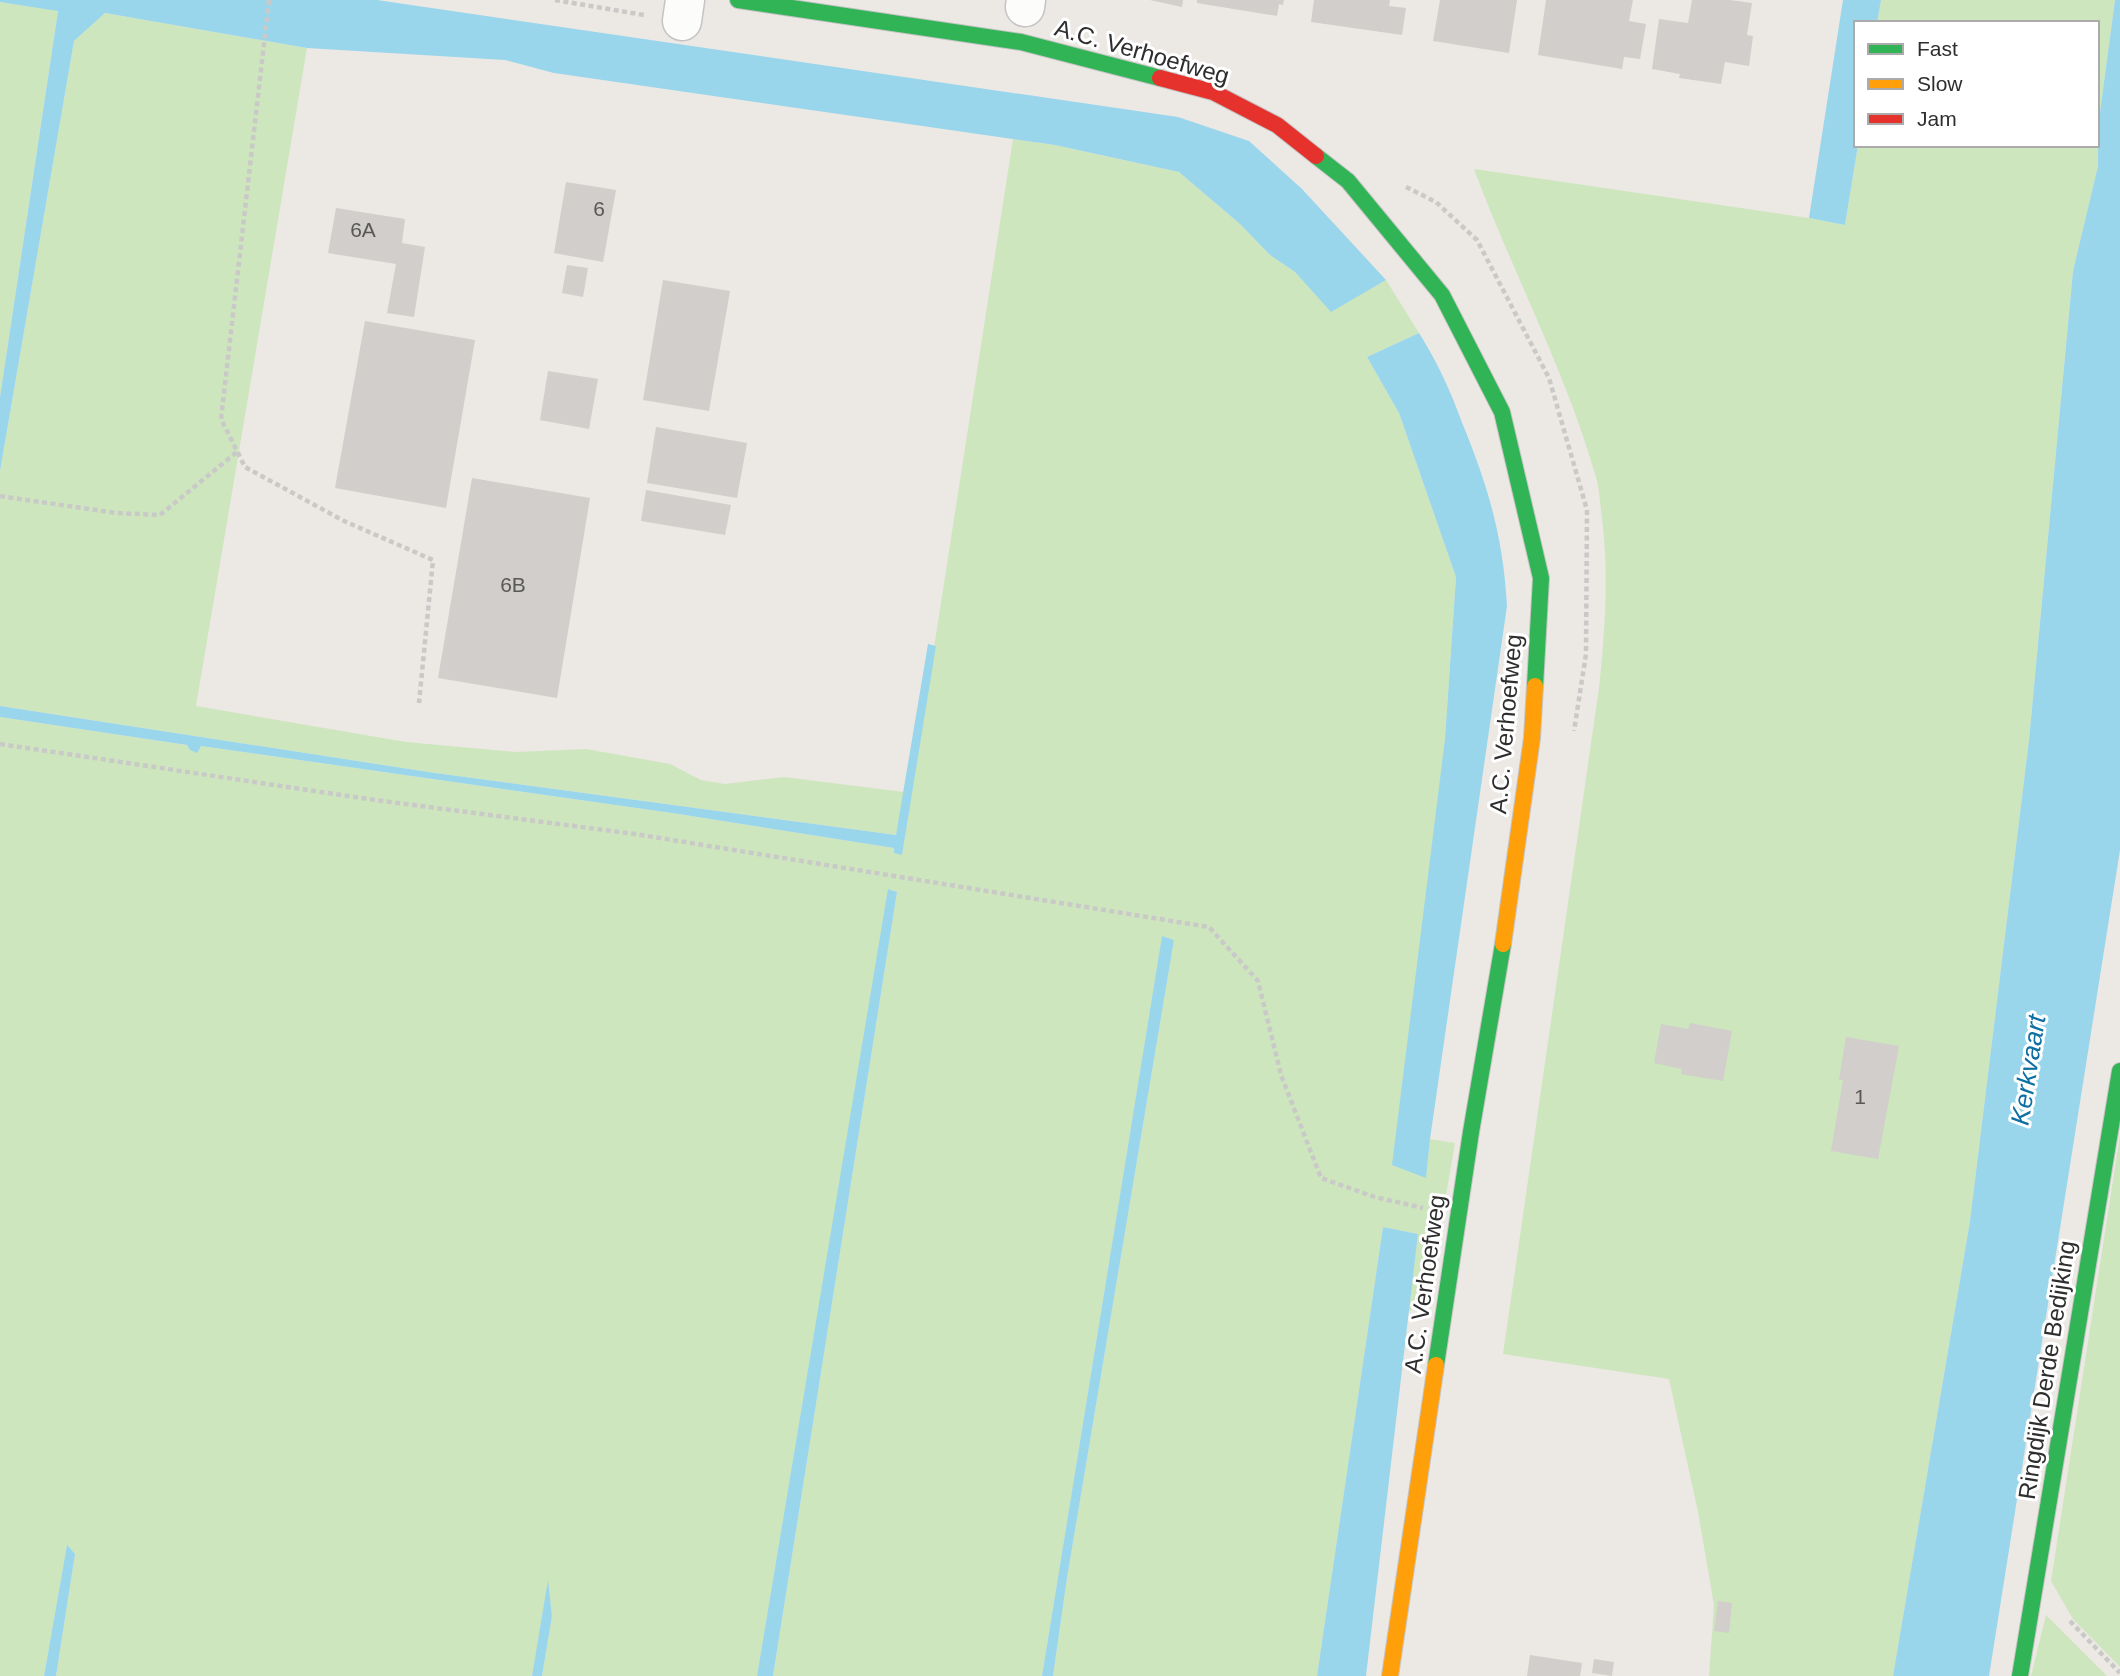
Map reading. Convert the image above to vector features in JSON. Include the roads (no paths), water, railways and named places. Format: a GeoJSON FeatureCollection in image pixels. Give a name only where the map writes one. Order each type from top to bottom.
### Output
{"type":"FeatureCollection","features":[{"type":"Feature","properties":{"kind":"street","name":"A.C. Verhoefweg"},"geometry":{"type":"LineString","coordinates":[[738,0],[1024,16],[1213,92],[1277,125],[1348,181],[1442,295],[1502,412],[1541,578],[1532,738],[1502,952],[1458,1216],[1390,1676]]}},
{"type":"Feature","properties":{"kind":"street","name":"Ringdijk Derde Bedijking"},"geometry":{"type":"LineString","coordinates":[[2020,1676],[2120,1070]]}},
{"type":"Feature","properties":{"kind":"water"},"geometry":{"type":"Polygon","coordinates":[[[0,0],[377,0],[1178,117],[1249,141],[1302,189],[1386,280],[1331,312],[1295,272],[1270,255],[1240,224],[1179,172],[1055,145],[554,73],[505,60],[307,48],[105,13],[74,41],[0,471],[0,397],[58,11],[0,0]]]}},
{"type":"Feature","properties":{"kind":"water"},"geometry":{"type":"Polygon","coordinates":[[[1843,0],[1881,0],[1877,21],[1854,21],[1854,147],[1858,147],[1845,225],[1809,218],[1843,0]]]}},
{"type":"Feature","properties":{"kind":"water","name":"Kerkvaart"},"geometry":{"type":"Polygon","coordinates":[[[2115,0],[2120,0],[2120,850],[1989,1676],[1893,1676],[1970,1221],[2029,740],[2073,271],[2098,166],[2099,120],[2115,0]]]}},
{"type":"Feature","properties":{"kind":"water"},"geometry":{"type":"Polygon","coordinates":[[[1419,333],[1449,389],[1487,492],[1498,535],[1507,606],[1426,1178],[1392,1165],[1445,739],[1456,577],[1399,413],[1367,357],[1419,333]]]}},
{"type":"Feature","properties":{"kind":"water"},"geometry":{"type":"Polygon","coordinates":[[[928,644],[936,646],[902,855],[894,853],[894,848],[672,813],[201,746],[197,753],[187,745],[0,717],[0,706],[435,773],[896,835],[928,644]]]}},
{"type":"Feature","properties":{"kind":"water"},"geometry":{"type":"Polygon","coordinates":[[[888,889],[897,892],[773,1676],[757,1676],[888,889]]]}},
{"type":"Feature","properties":{"kind":"water"},"geometry":{"type":"Polygon","coordinates":[[[1162,936],[1174,940],[1053,1676],[1042,1676],[1162,936]]]}},
{"type":"Feature","properties":{"kind":"water"},"geometry":{"type":"Polygon","coordinates":[[[1383,1227],[1418,1234],[1366,1676],[1317,1676],[1383,1227]]]}},
{"type":"Feature","properties":{"kind":"water"},"geometry":{"type":"Polygon","coordinates":[[[67,1545],[75,1554],[56,1676],[44,1676],[67,1545]]]}},
{"type":"Feature","properties":{"kind":"water"},"geometry":{"type":"Polygon","coordinates":[[[548,1580],[552,1616],[542,1676],[532,1676],[548,1580]]]}}]}
